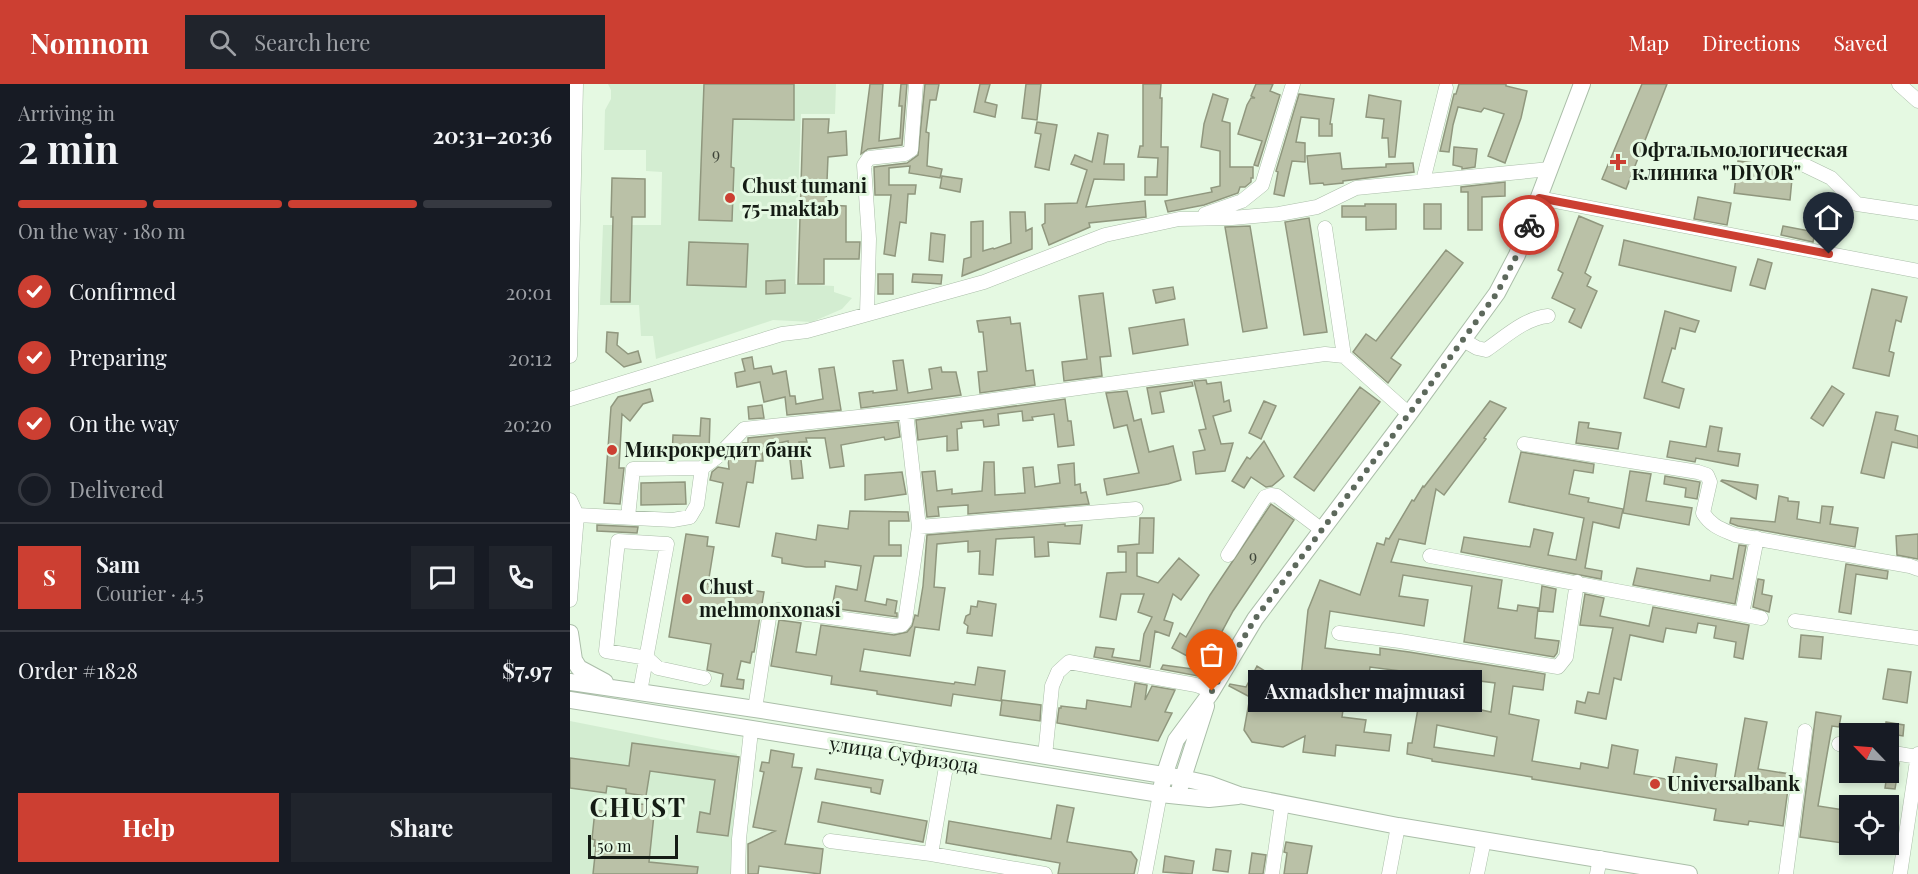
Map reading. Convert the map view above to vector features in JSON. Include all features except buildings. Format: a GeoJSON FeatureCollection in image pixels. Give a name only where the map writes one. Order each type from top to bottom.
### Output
{"type":"FeatureCollection","features":[{"type":"Feature","properties":{"kind":"main road"},"geometry":{"type":"LineString","coordinates":[[1160,794],[1176,740],[1211,692],[1255,619],[1497,293],[1512,265],[1582,84]]}},
{"type":"Feature","properties":{"kind":"main road"},"geometry":{"type":"LineString","coordinates":[[570,633],[574,660],[579,668],[605,682],[609,687]]}},
{"type":"Feature","properties":{"kind":"main road","name":"улица Суфизода"},"geometry":{"type":"LineString","coordinates":[[570,682],[755,709],[1182,778],[1209,783],[1239,795]]}},
{"type":"Feature","properties":{"kind":"main road"},"geometry":{"type":"LineString","coordinates":[[1179,796],[1182,778],[1211,692]]}},
{"type":"Feature","properties":{"kind":"main road","name":"улица Суфизода"},"geometry":{"type":"LineString","coordinates":[[570,700],[752,731],[1160,794],[1209,800],[1239,795]]}},
{"type":"Feature","properties":{"kind":"main road"},"geometry":{"type":"LineString","coordinates":[[1239,795],[1484,840],[1599,866],[1689,874]]}},
{"type":"Feature","properties":{"kind":"street"},"geometry":{"type":"LineString","coordinates":[[570,356],[576,84]]}},
{"type":"Feature","properties":{"kind":"street"},"geometry":{"type":"LineString","coordinates":[[867,314],[869,239],[864,165],[869,158],[905,154],[911,150],[916,84]]}},
{"type":"Feature","properties":{"kind":"street"},"geometry":{"type":"LineString","coordinates":[[570,399],[782,334],[807,331],[984,282],[1105,234],[1215,212],[1242,201],[1262,185],[1293,84]]}},
{"type":"Feature","properties":{"kind":"street"},"geometry":{"type":"LineString","coordinates":[[1899,84],[1918,101]]}},
{"type":"Feature","properties":{"kind":"street"},"geometry":{"type":"LineString","coordinates":[[1423,181],[1446,88]]}},
{"type":"Feature","properties":{"kind":"street"},"geometry":{"type":"LineString","coordinates":[[1800,163],[1831,178],[1857,204],[1918,213]]}},
{"type":"Feature","properties":{"kind":"street"},"geometry":{"type":"LineString","coordinates":[[1179,219],[1279,214],[1317,207],[1356,188],[1550,169]]}},
{"type":"Feature","properties":{"kind":"street"},"geometry":{"type":"LineString","coordinates":[[1539,198],[1918,271]]}},
{"type":"Feature","properties":{"kind":"street"},"geometry":{"type":"LineString","coordinates":[[1325,228],[1344,356]]}},
{"type":"Feature","properties":{"kind":"street"},"geometry":{"type":"LineString","coordinates":[[1463,340],[1486,350],[1520,326],[1538,317],[1548,316]]}},
{"type":"Feature","properties":{"kind":"street"},"geometry":{"type":"LineString","coordinates":[[628,517],[633,469],[702,468],[717,457],[744,429],[906,412],[1325,354],[1344,356],[1409,414]]}},
{"type":"Feature","properties":{"kind":"street"},"geometry":{"type":"LineString","coordinates":[[755,709],[769,618],[772,613],[778,610],[895,626],[902,625],[905,621],[919,527],[906,412]]}},
{"type":"Feature","properties":{"kind":"street"},"geometry":{"type":"LineString","coordinates":[[1524,444],[1707,475],[1710,482],[1703,513],[1708,522],[1714,526],[1735,535],[1918,569]]}},
{"type":"Feature","properties":{"kind":"street"},"geometry":{"type":"LineString","coordinates":[[574,514],[673,520],[690,517],[696,505],[702,468]]}},
{"type":"Feature","properties":{"kind":"street"},"geometry":{"type":"LineString","coordinates":[[1228,555],[1265,497],[1271,495],[1277,496],[1322,530]]}},
{"type":"Feature","properties":{"kind":"street"},"geometry":{"type":"LineString","coordinates":[[570,500],[574,514],[570,600]]}},
{"type":"Feature","properties":{"kind":"street"},"geometry":{"type":"LineString","coordinates":[[919,527],[1136,509]]}},
{"type":"Feature","properties":{"kind":"street"},"geometry":{"type":"LineString","coordinates":[[1742,614],[1757,538]]}},
{"type":"Feature","properties":{"kind":"street"},"geometry":{"type":"LineString","coordinates":[[640,692],[647,658],[667,544],[618,541],[606,651],[647,658],[658,668],[704,678]]}},
{"type":"Feature","properties":{"kind":"street"},"geometry":{"type":"LineString","coordinates":[[1430,556],[1761,618]]}},
{"type":"Feature","properties":{"kind":"street"},"geometry":{"type":"LineString","coordinates":[[1339,633],[1558,667],[1566,657],[1577,582]]}},
{"type":"Feature","properties":{"kind":"street"},"geometry":{"type":"LineString","coordinates":[[1795,621],[1918,638]]}},
{"type":"Feature","properties":{"kind":"street"},"geometry":{"type":"LineString","coordinates":[[1044,756],[1052,686],[1058,672],[1069,662],[1196,685],[1211,692]]}},
{"type":"Feature","properties":{"kind":"street"},"geometry":{"type":"LineString","coordinates":[[738,874],[739,839],[752,731]]}},
{"type":"Feature","properties":{"kind":"street"},"geometry":{"type":"LineString","coordinates":[[1786,874],[1805,731]]}},
{"type":"Feature","properties":{"kind":"street"},"geometry":{"type":"LineString","coordinates":[[1899,753],[1918,755],[1900,874]]}},
{"type":"Feature","properties":{"kind":"street"},"geometry":{"type":"LineString","coordinates":[[931,854],[947,761]]}},
{"type":"Feature","properties":{"kind":"street"},"geometry":{"type":"LineString","coordinates":[[1145,874],[1160,794]]}},
{"type":"Feature","properties":{"kind":"street"},"geometry":{"type":"LineString","coordinates":[[1272,874],[1282,804]]}},
{"type":"Feature","properties":{"kind":"street"},"geometry":{"type":"LineString","coordinates":[[1389,874],[1398,826]]}},
{"type":"Feature","properties":{"kind":"street"},"geometry":{"type":"LineString","coordinates":[[1477,874],[1484,840]]}},
{"type":"Feature","properties":{"kind":"street"},"geometry":{"type":"LineString","coordinates":[[830,841],[931,854],[1045,874]]}},
{"type":"Feature","properties":{"kind":"shaded area","name":"Chust tumani 75-maktab"},"geometry":{"type":"Polygon","coordinates":[[[608,84],[836,84],[835,114],[801,114],[795,284],[834,286],[834,292],[852,298],[842,309],[812,322],[773,320],[656,359],[653,336],[641,336],[639,305],[600,305],[603,225],[661,225],[662,172],[646,171],[646,150],[604,150],[605,110],[611,99],[608,84]]]}},
{"type":"Feature","properties":{"kind":"shaded area"},"geometry":{"type":"Polygon","coordinates":[[[570,721],[737,754],[731,874],[570,874],[570,721]]]}},
{"type":"Feature","properties":{"kind":"way so far"},"geometry":{"type":"LineString","coordinates":[[1212,691],[1255,619],[1497,293],[1517,255],[1529,225]]}},
{"type":"Feature","properties":{"kind":"place","name":"Офтальмологическая клиника \"DIYOR\""},"geometry":{"type":"Point","coordinates":[1618,162]}},
{"type":"Feature","properties":{"kind":"place","name":"Chust tumani 75-maktab"},"geometry":{"type":"Point","coordinates":[730,198]}},
{"type":"Feature","properties":{"kind":"place","name":"Микрокредит банк"},"geometry":{"type":"Point","coordinates":[612,450]}},
{"type":"Feature","properties":{"kind":"place","name":"Chust mehmonxonasi"},"geometry":{"type":"Point","coordinates":[687,599]}},
{"type":"Feature","properties":{"kind":"place","name":"Axmadsher majmuasi"},"geometry":{"type":"Point","coordinates":[1212,691]}},
{"type":"Feature","properties":{"kind":"place","name":"Universalbank"},"geometry":{"type":"Point","coordinates":[1655,784]}},
{"type":"Feature","properties":{"kind":"district","name":"CHUST"},"geometry":{"type":"Point","coordinates":[638,808]}},
{"type":"Feature","properties":{"kind":"route"},"geometry":{"type":"LineString","coordinates":[[1529,225],[1539,198],[1829,254]]}}]}
